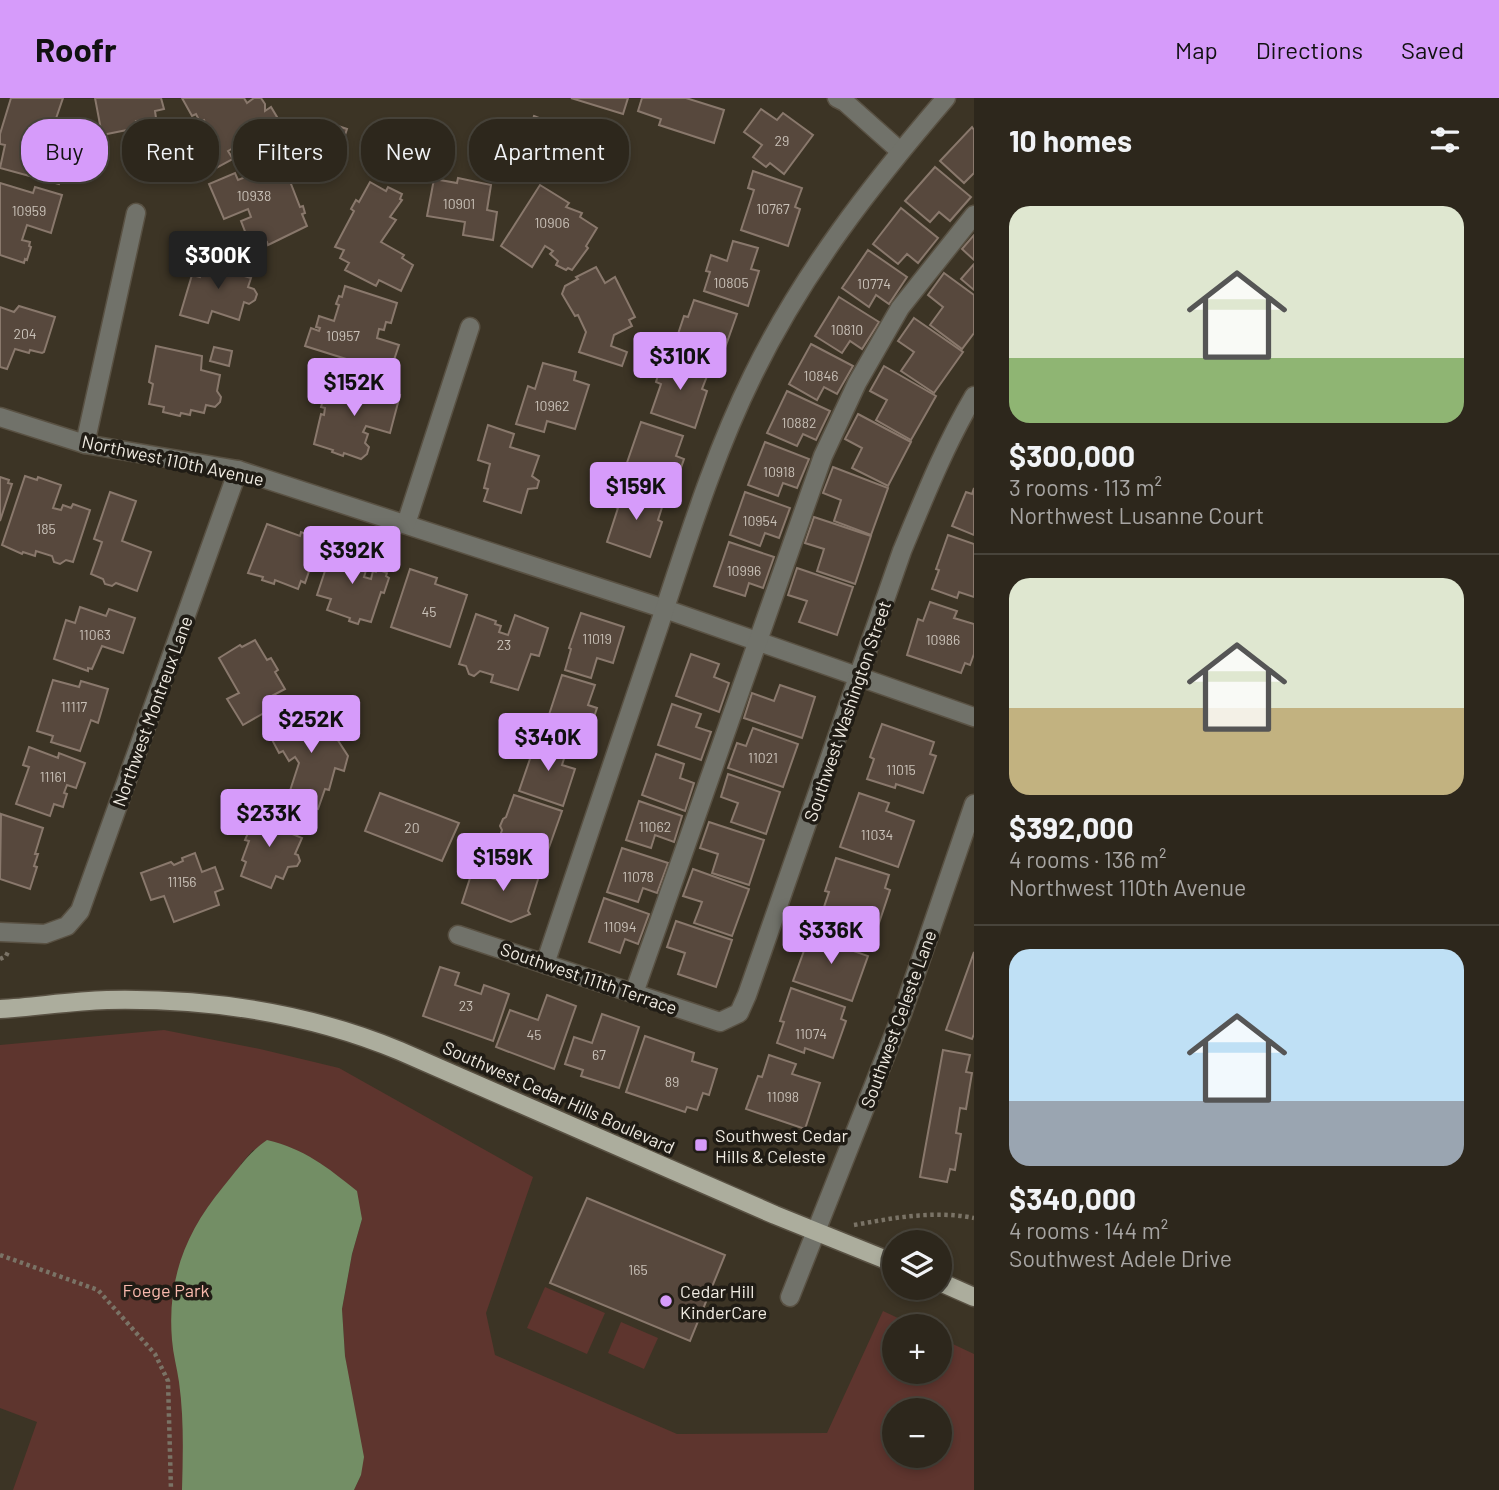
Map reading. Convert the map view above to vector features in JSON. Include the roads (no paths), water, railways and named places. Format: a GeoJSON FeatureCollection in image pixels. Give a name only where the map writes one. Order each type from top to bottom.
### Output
{"type":"FeatureCollection","features":[{"type":"Feature","properties":{"kind":"main road","name":"Southwest Cedar Hills Boulevard"},"geometry":{"type":"LineString","coordinates":[[0,1009],[103,1000],[161,1000],[274,1012],[362,1036],[882,1258]]}},
{"type":"Feature","properties":{"kind":"main road"},"geometry":{"type":"LineString","coordinates":[[952,1287],[974,1297]]}},
{"type":"Feature","properties":{"kind":"street"},"geometry":{"type":"LineString","coordinates":[[837,98],[900,151]]}},
{"type":"Feature","properties":{"kind":"street"},"geometry":{"type":"LineString","coordinates":[[545,964],[714,463],[753,375],[797,294],[842,224],[946,98]]}},
{"type":"Feature","properties":{"kind":"street"},"geometry":{"type":"LineString","coordinates":[[85,444],[136,213]]}},
{"type":"Feature","properties":{"kind":"street"},"geometry":{"type":"LineString","coordinates":[[634,993],[823,456],[857,383],[900,308],[974,215]]}},
{"type":"Feature","properties":{"kind":"street"},"geometry":{"type":"LineString","coordinates":[[406,524],[470,327]]}},
{"type":"Feature","properties":{"kind":"street","name":"Southwest Washington Street"},"geometry":{"type":"LineString","coordinates":[[720,1023],[738,1013],[747,995],[902,551],[929,485],[974,396]]}},
{"type":"Feature","properties":{"kind":"street","name":"Northwest 110th Avenue"},"geometry":{"type":"LineString","coordinates":[[0,417],[85,444],[238,470],[665,609],[974,717]]}},
{"type":"Feature","properties":{"kind":"street","name":"Northwest Montreux Lane"},"geometry":{"type":"LineString","coordinates":[[0,932],[45,934],[67,926],[80,911],[238,470]]}},
{"type":"Feature","properties":{"kind":"street","name":"Southwest Celeste Lane"},"geometry":{"type":"LineString","coordinates":[[790,1297],[902,1014],[974,804]]}},
{"type":"Feature","properties":{"kind":"street","name":"Southwest 111th Terrace"},"geometry":{"type":"LineString","coordinates":[[458,934],[720,1023]]}},
{"type":"Feature","properties":{"kind":"place","name":"Southwest Cedar Hills & Celeste"},"geometry":{"type":"Point","coordinates":[701,1145]}},
{"type":"Feature","properties":{"kind":"place","name":"Cedar Hill KinderCare"},"geometry":{"type":"Point","coordinates":[666,1301]}},
{"type":"Feature","properties":{"kind":"park label","name":"Foege Park"},"geometry":{"type":"Point","coordinates":[166,1290]}}]}
